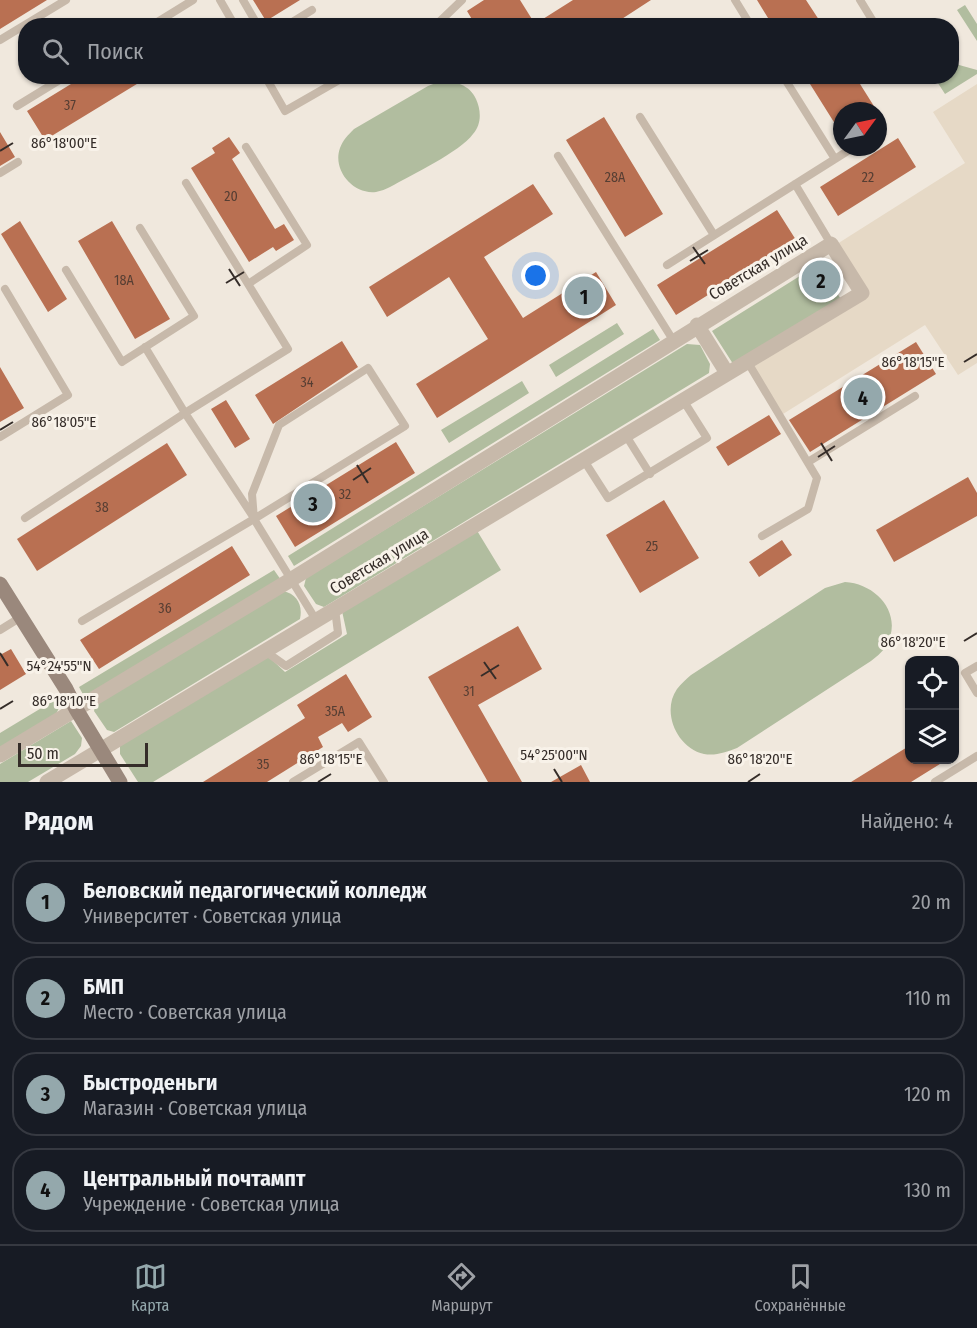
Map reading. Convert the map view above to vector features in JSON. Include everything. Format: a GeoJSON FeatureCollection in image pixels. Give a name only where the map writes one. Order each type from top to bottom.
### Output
{"type":"FeatureCollection","features":[{"type":"Feature","properties":{"kind":"street","name":"Советская улица"},"geometry":{"type":"LineString","coordinates":[[0,755],[292,579],[697,325],[831,244],[862,293],[47,782]]}},
{"type":"Feature","properties":{"kind":"street"},"geometry":{"type":"LineString","coordinates":[[697,325],[727,373]]}},
{"type":"Feature","properties":{"kind":"street"},"geometry":{"type":"LineString","coordinates":[[0,584],[66,688],[120,782]]}},
{"type":"Feature","properties":{"kind":"lane"},"geometry":{"type":"LineString","coordinates":[[36,18],[66,0]]}},
{"type":"Feature","properties":{"kind":"lane"},"geometry":{"type":"LineString","coordinates":[[163,18],[193,0]]}},
{"type":"Feature","properties":{"kind":"lane"},"geometry":{"type":"LineString","coordinates":[[220,0],[230,18]]}},
{"type":"Feature","properties":{"kind":"lane"},"geometry":{"type":"LineString","coordinates":[[243,0],[253,18]]}},
{"type":"Feature","properties":{"kind":"lane"},"geometry":{"type":"LineString","coordinates":[[443,18],[462,0]]}},
{"type":"Feature","properties":{"kind":"lane"},"geometry":{"type":"LineString","coordinates":[[735,0],[746,18]]}},
{"type":"Feature","properties":{"kind":"lane"},"geometry":{"type":"LineString","coordinates":[[860,0],[871,18]]}},
{"type":"Feature","properties":{"kind":"lane"},"geometry":{"type":"LineString","coordinates":[[299,18],[312,10]]}},
{"type":"Feature","properties":{"kind":"lane"},"geometry":{"type":"LineString","coordinates":[[0,40],[18,29]]}},
{"type":"Feature","properties":{"kind":"lane"},"geometry":{"type":"LineString","coordinates":[[18,106],[53,84]]}},
{"type":"Feature","properties":{"kind":"lane"},"geometry":{"type":"LineString","coordinates":[[270,84],[285,111],[332,84]]}},
{"type":"Feature","properties":{"kind":"lane"},"geometry":{"type":"LineString","coordinates":[[788,84],[836,159]]}},
{"type":"Feature","properties":{"kind":"lane"},"geometry":{"type":"LineString","coordinates":[[640,117],[714,235]]}},
{"type":"Feature","properties":{"kind":"lane"},"geometry":{"type":"LineString","coordinates":[[246,147],[307,245],[248,284]]}},
{"type":"Feature","properties":{"kind":"lane"},"geometry":{"type":"LineString","coordinates":[[558,156],[673,340]]}},
{"type":"Feature","properties":{"kind":"lane"},"geometry":{"type":"LineString","coordinates":[[667,265],[840,156]]}},
{"type":"Feature","properties":{"kind":"lane"},"geometry":{"type":"LineString","coordinates":[[0,173],[18,162]]}},
{"type":"Feature","properties":{"kind":"lane"},"geometry":{"type":"LineString","coordinates":[[25,518],[185,413],[288,349],[186,183]]}},
{"type":"Feature","properties":{"kind":"lane"},"geometry":{"type":"LineString","coordinates":[[795,184],[831,244]]}},
{"type":"Feature","properties":{"kind":"lane"},"geometry":{"type":"LineString","coordinates":[[66,270],[122,362],[194,316],[140,228]]}},
{"type":"Feature","properties":{"kind":"lane"},"geometry":{"type":"LineString","coordinates":[[0,437],[68,395],[5,289]]}},
{"type":"Feature","properties":{"kind":"lane"},"geometry":{"type":"LineString","coordinates":[[145,347],[316,620]]}},
{"type":"Feature","properties":{"kind":"lane"},"geometry":{"type":"LineString","coordinates":[[747,361],[817,478],[808,509],[762,536]]}},
{"type":"Feature","properties":{"kind":"lane"},"geometry":{"type":"LineString","coordinates":[[82,621],[254,519],[405,426],[368,368],[279,424],[252,494],[254,519]]}},
{"type":"Feature","properties":{"kind":"lane"},"geometry":{"type":"LineString","coordinates":[[808,462],[915,396]]}},
{"type":"Feature","properties":{"kind":"lane"},"geometry":{"type":"LineString","coordinates":[[583,459],[608,498],[650,474],[708,438],[682,400]]}},
{"type":"Feature","properties":{"kind":"lane"},"geometry":{"type":"LineString","coordinates":[[625,434],[650,474]]}},
{"type":"Feature","properties":{"kind":"lane"},"geometry":{"type":"LineString","coordinates":[[265,651],[286,666],[338,633],[334,609]]}},
{"type":"Feature","properties":{"kind":"lane"},"geometry":{"type":"LineString","coordinates":[[0,630],[21,616]]}},
{"type":"Feature","properties":{"kind":"lane"},"geometry":{"type":"LineString","coordinates":[[977,666],[965,673],[977,693]]}},
{"type":"Feature","properties":{"kind":"lane"},"geometry":{"type":"LineString","coordinates":[[293,782],[359,742],[384,782]]}},
{"type":"Feature","properties":{"kind":"lane"},"geometry":{"type":"LineString","coordinates":[[935,782],[977,756]]}},
{"type":"Feature","properties":{"kind":"green space"},"geometry":{"type":"Polygon","coordinates":[[[965,5],[977,24],[977,41],[957,10],[965,5]]]}},
{"type":"Feature","properties":{"kind":"green space"},"geometry":{"type":"Polygon","coordinates":[[[959,65],[977,70],[977,74],[945,94],[939,84],[959,84],[959,65]]]}},
{"type":"Feature","properties":{"kind":"green space"},"geometry":{"type":"Polygon","coordinates":[[[459,84],[470,90],[478,103],[480,112],[478,126],[473,134],[447,156],[387,188],[368,192],[352,185],[339,165],[338,156],[343,142],[354,129],[428,86],[459,84]]]}},
{"type":"Feature","properties":{"kind":"green space"},"geometry":{"type":"Polygon","coordinates":[[[819,264],[842,301],[735,367],[712,331],[819,264]]]}},
{"type":"Feature","properties":{"kind":"green space"},"geometry":{"type":"Polygon","coordinates":[[[617,323],[624,334],[556,377],[549,365],[617,323]]]}},
{"type":"Feature","properties":{"kind":"green space"},"geometry":{"type":"Polygon","coordinates":[[[653,329],[660,340],[294,566],[288,556],[653,329]]]}},
{"type":"Feature","properties":{"kind":"green space"},"geometry":{"type":"Polygon","coordinates":[[[687,344],[700,345],[710,364],[709,373],[324,607],[316,604],[304,586],[306,578],[687,344]]]}},
{"type":"Feature","properties":{"kind":"green space"},"geometry":{"type":"Polygon","coordinates":[[[522,381],[529,393],[449,443],[441,430],[522,381]]]}},
{"type":"Feature","properties":{"kind":"green space"},"geometry":{"type":"Polygon","coordinates":[[[476,529],[501,570],[153,782],[138,782],[120,754],[120,746],[268,656],[285,672],[347,634],[342,611],[476,529]]]}},
{"type":"Feature","properties":{"kind":"green space"},"geometry":{"type":"Polygon","coordinates":[[[274,570],[281,580],[85,698],[79,687],[274,570]]]}},
{"type":"Feature","properties":{"kind":"green space"},"geometry":{"type":"Polygon","coordinates":[[[845,582],[868,589],[885,604],[892,624],[890,636],[882,652],[737,748],[721,753],[704,754],[686,745],[674,728],[671,718],[672,698],[677,689],[691,675],[825,588],[845,582]]]}},
{"type":"Feature","properties":{"kind":"green space"},"geometry":{"type":"Polygon","coordinates":[[[283,591],[288,592],[298,601],[301,609],[300,619],[114,732],[107,730],[94,711],[96,703],[283,591]]]}},
{"type":"Feature","properties":{"kind":"green space"},"geometry":{"type":"Polygon","coordinates":[[[58,698],[61,704],[55,716],[0,749],[0,733],[58,698]]]}},
{"type":"Feature","properties":{"kind":"green space"},"geometry":{"type":"Polygon","coordinates":[[[71,721],[82,738],[81,746],[75,754],[28,782],[0,782],[0,764],[71,721]]]}},
{"type":"Feature","properties":{"kind":"shaded area"},"geometry":{"type":"Polygon","coordinates":[[[977,84],[977,363],[958,375],[925,325],[783,414],[752,365],[867,293],[837,244],[965,163],[933,112],[977,84]]]}},
{"type":"Feature","properties":{"kind":"building"},"geometry":{"type":"Polygon","coordinates":[[[0,0],[47,0],[0,29],[0,0]]]}},
{"type":"Feature","properties":{"kind":"building"},"geometry":{"type":"Polygon","coordinates":[[[253,0],[300,0],[271,18],[264,18],[253,0]]]}},
{"type":"Feature","properties":{"kind":"building"},"geometry":{"type":"Polygon","coordinates":[[[484,0],[520,0],[531,18],[471,18],[467,11],[484,0]]]}},
{"type":"Feature","properties":{"kind":"building"},"geometry":{"type":"Polygon","coordinates":[[[573,0],[651,0],[623,18],[544,18],[573,0]]]}},
{"type":"Feature","properties":{"kind":"building"},"geometry":{"type":"Polygon","coordinates":[[[757,0],[806,0],[818,18],[768,18],[757,0]]]}},
{"type":"Feature","properties":{"kind":"building"},"geometry":{"type":"Polygon","coordinates":[[[71,84],[137,84],[45,140],[27,111],[71,84]]]}},
{"type":"Feature","properties":{"kind":"building"},"geometry":{"type":"Polygon","coordinates":[[[810,84],[860,84],[871,102],[833,102],[833,121],[810,84]]]}},
{"type":"Feature","properties":{"kind":"building"},"geometry":{"type":"Polygon","coordinates":[[[604,117],[663,214],[625,237],[566,140],[604,117]]]}},
{"type":"Feature","properties":{"kind":"building"},"geometry":{"type":"Polygon","coordinates":[[[0,132],[15,157],[0,166],[0,132]]]}},
{"type":"Feature","properties":{"kind":"building"},"geometry":{"type":"Polygon","coordinates":[[[229,137],[240,153],[232,159],[275,229],[284,224],[294,240],[276,251],[273,247],[249,262],[191,168],[215,153],[212,148],[229,137]]]}},
{"type":"Feature","properties":{"kind":"building"},"geometry":{"type":"Polygon","coordinates":[[[898,138],[916,167],[838,216],[820,187],[869,156],[887,156],[887,145],[898,138]]]}},
{"type":"Feature","properties":{"kind":"building"},"geometry":{"type":"Polygon","coordinates":[[[533,184],[553,214],[484,257],[523,318],[596,272],[616,305],[437,418],[416,384],[488,339],[449,277],[387,317],[369,287],[533,184]]]}},
{"type":"Feature","properties":{"kind":"building"},"geometry":{"type":"Polygon","coordinates":[[[777,210],[796,240],[676,315],[657,285],[777,210]]]}},
{"type":"Feature","properties":{"kind":"building"},"geometry":{"type":"Polygon","coordinates":[[[20,221],[67,299],[48,312],[1,234],[20,221]]]}},
{"type":"Feature","properties":{"kind":"building"},"geometry":{"type":"Polygon","coordinates":[[[112,221],[170,319],[135,339],[78,241],[112,221]]]}},
{"type":"Feature","properties":{"kind":"building"},"geometry":{"type":"Polygon","coordinates":[[[342,341],[358,367],[273,424],[255,395],[342,341]]]}},
{"type":"Feature","properties":{"kind":"building"},"geometry":{"type":"Polygon","coordinates":[[[916,342],[936,374],[810,452],[789,420],[916,342]]]}},
{"type":"Feature","properties":{"kind":"building"},"geometry":{"type":"Polygon","coordinates":[[[0,367],[24,408],[0,422],[0,367]]]}},
{"type":"Feature","properties":{"kind":"building"},"geometry":{"type":"Polygon","coordinates":[[[226,400],[250,439],[235,448],[211,409],[226,400]]]}},
{"type":"Feature","properties":{"kind":"building"},"geometry":{"type":"Polygon","coordinates":[[[769,415],[781,434],[728,466],[716,447],[769,415]]]}},
{"type":"Feature","properties":{"kind":"building"},"geometry":{"type":"Polygon","coordinates":[[[396,442],[415,473],[295,547],[276,516],[396,442]]]}},
{"type":"Feature","properties":{"kind":"building"},"geometry":{"type":"Polygon","coordinates":[[[167,443],[187,475],[37,571],[17,539],[167,443]]]}},
{"type":"Feature","properties":{"kind":"building"},"geometry":{"type":"Polygon","coordinates":[[[968,477],[977,493],[977,516],[894,562],[876,530],[968,477]]]}},
{"type":"Feature","properties":{"kind":"building"},"geometry":{"type":"Polygon","coordinates":[[[664,500],[699,558],[640,593],[606,535],[664,500]]]}},
{"type":"Feature","properties":{"kind":"building"},"geometry":{"type":"Polygon","coordinates":[[[782,540],[792,555],[759,577],[749,562],[782,540]]]}},
{"type":"Feature","properties":{"kind":"building"},"geometry":{"type":"Polygon","coordinates":[[[232,546],[250,575],[99,669],[80,640],[232,546]]]}},
{"type":"Feature","properties":{"kind":"building"},"geometry":{"type":"Polygon","coordinates":[[[518,626],[542,669],[478,705],[522,782],[488,782],[428,677],[518,626]]]}},
{"type":"Feature","properties":{"kind":"building"},"geometry":{"type":"Polygon","coordinates":[[[11,649],[26,674],[0,690],[0,655],[11,649]]]}},
{"type":"Feature","properties":{"kind":"building"},"geometry":{"type":"Polygon","coordinates":[[[346,674],[372,717],[348,732],[342,723],[318,737],[323,747],[267,782],[203,782],[305,718],[297,705],[346,674]]]}},
{"type":"Feature","properties":{"kind":"building"},"geometry":{"type":"Polygon","coordinates":[[[905,748],[905,764],[940,764],[911,782],[851,782],[905,748]]]}},
{"type":"Feature","properties":{"kind":"building"},"geometry":{"type":"Polygon","coordinates":[[[581,765],[590,782],[551,782],[581,765]]]}},
{"type":"Feature","properties":{"kind":"place","name":"БМП"},"geometry":{"type":"Point","coordinates":[821,280]}},
{"type":"Feature","properties":{"kind":"place","name":"Беловский педагогический колледж"},"geometry":{"type":"Point","coordinates":[584,296]}},
{"type":"Feature","properties":{"kind":"place","name":"Центральный почтампт"},"geometry":{"type":"Point","coordinates":[863,397]}},
{"type":"Feature","properties":{"kind":"place","name":"Быстроденьги"},"geometry":{"type":"Point","coordinates":[313,503]}}]}
